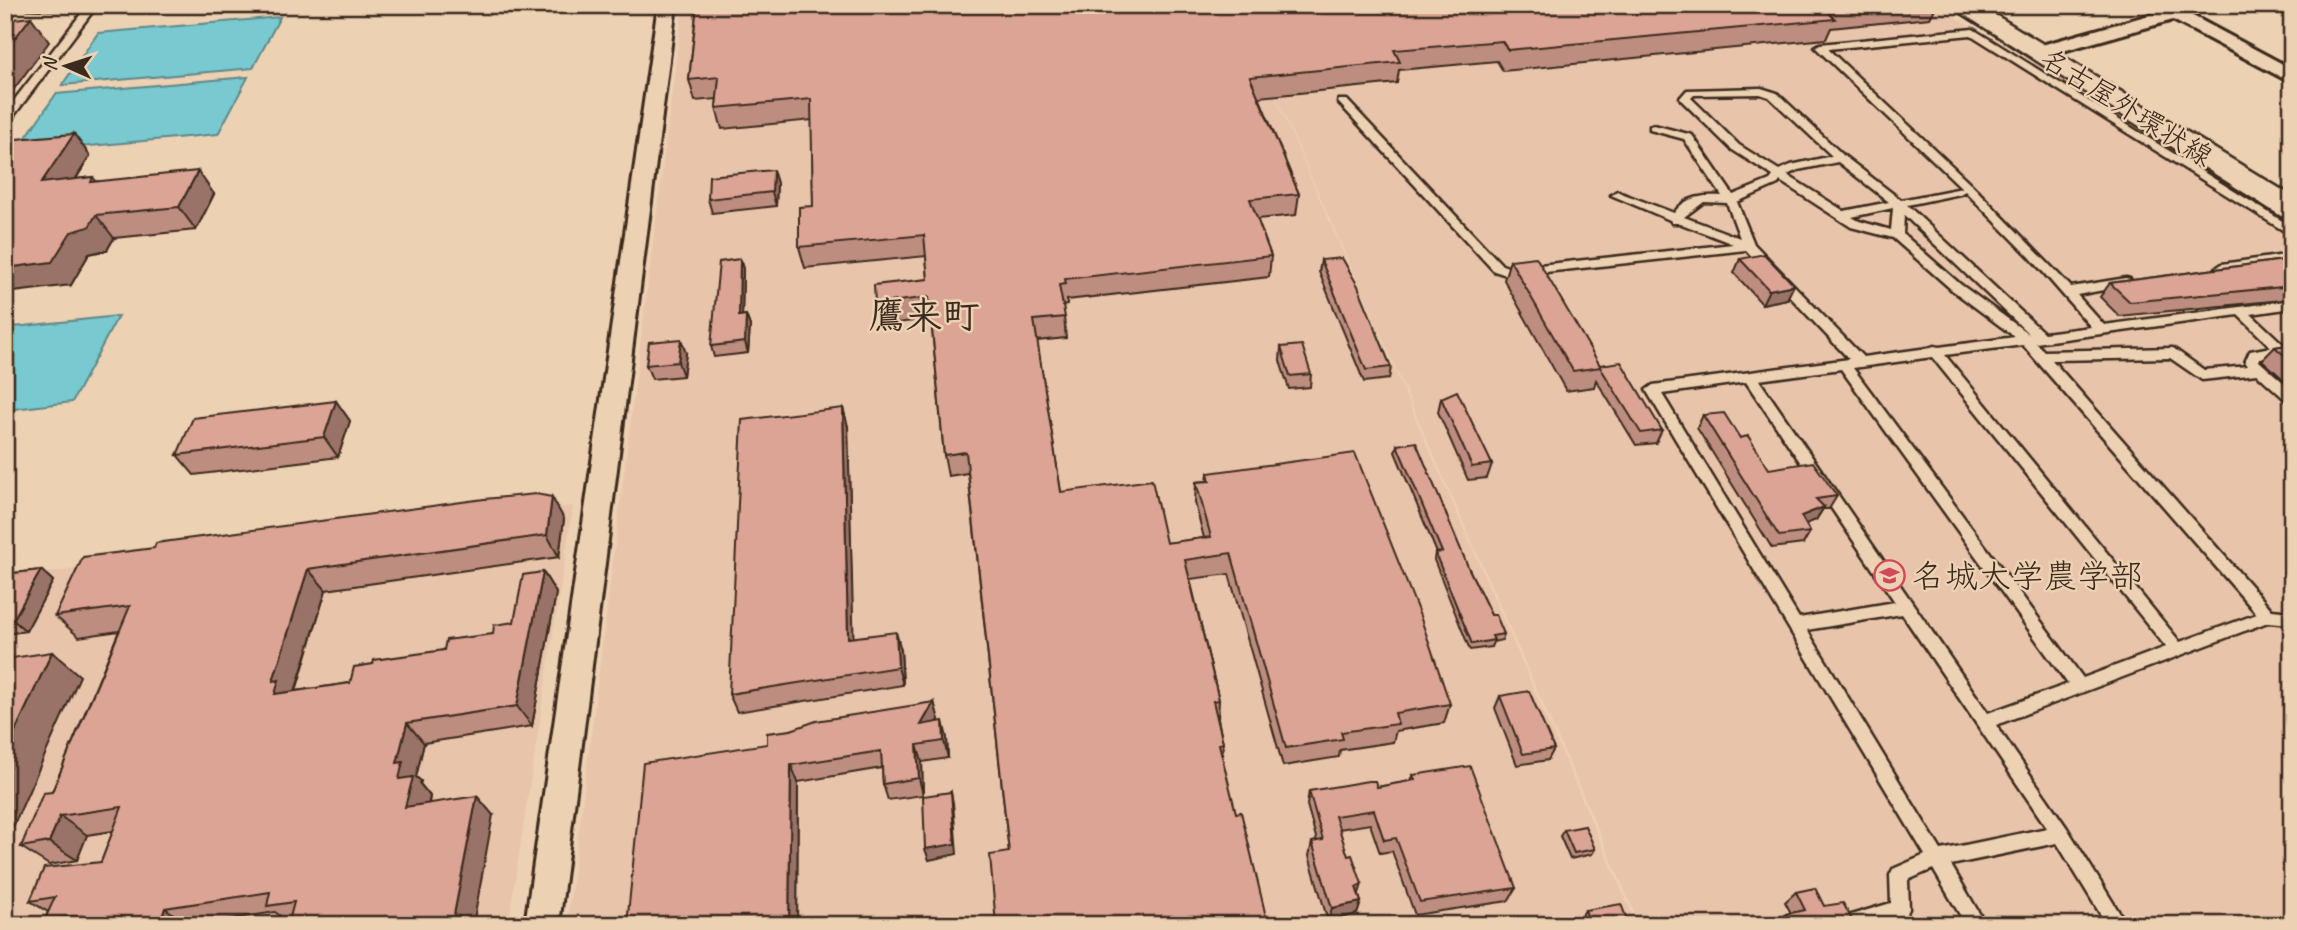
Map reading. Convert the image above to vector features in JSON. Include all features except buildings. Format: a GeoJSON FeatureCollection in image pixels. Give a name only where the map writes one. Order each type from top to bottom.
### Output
{"type":"FeatureCollection","features":[{"type":"Feature","properties":{"kind":"main road","name":"名古屋外環状線"},"geometry":{"type":"LineString","coordinates":[[1961,5],[2292,209]]}},
{"type":"Feature","properties":{"kind":"street"},"geometry":{"type":"LineString","coordinates":[[542,925],[667,5]]}},
{"type":"Feature","properties":{"kind":"street"},"geometry":{"type":"LineString","coordinates":[[2038,52],[2167,9],[2205,5]]}},
{"type":"Feature","properties":{"kind":"street"},"geometry":{"type":"LineString","coordinates":[[2167,9],[2292,77]]}},
{"type":"Feature","properties":{"kind":"lane"},"geometry":{"type":"LineString","coordinates":[[5,120],[91,7],[27,5]]}},
{"type":"Feature","properties":{"kind":"lane"},"geometry":{"type":"LineString","coordinates":[[2100,329],[2069,292],[1969,189],[1821,47],[1973,32],[2292,232]]}},
{"type":"Feature","properties":{"kind":"lane"},"geometry":{"type":"LineString","coordinates":[[2033,337],[1956,288],[1898,235],[1855,224],[1735,147],[1685,98],[1690,92],[1760,91],[1773,95],[1840,158],[1899,204],[2033,337],[2040,356],[2268,616]]}},
{"type":"Feature","properties":{"kind":"lane"},"geometry":{"type":"LineString","coordinates":[[1343,102],[1499,268],[1510,272],[1749,246]]}},
{"type":"Feature","properties":{"kind":"lane"},"geometry":{"type":"LineString","coordinates":[[1654,128],[1688,137],[1731,200],[1749,246],[1859,360]]}},
{"type":"Feature","properties":{"kind":"lane"},"geometry":{"type":"LineString","coordinates":[[1675,220],[1681,211],[1702,198],[1731,200],[1774,182],[1779,175],[1813,162],[1840,158]]}},
{"type":"Feature","properties":{"kind":"lane"},"geometry":{"type":"LineString","coordinates":[[1843,215],[1960,191]]}},
{"type":"Feature","properties":{"kind":"lane"},"geometry":{"type":"LineString","coordinates":[[1618,195],[1675,220],[1749,246]]}},
{"type":"Feature","properties":{"kind":"lane"},"geometry":{"type":"LineString","coordinates":[[1898,235],[1899,204]]}},
{"type":"Feature","properties":{"kind":"lane"},"geometry":{"type":"LineString","coordinates":[[2211,270],[2292,258]]}},
{"type":"Feature","properties":{"kind":"lane"},"geometry":{"type":"LineString","coordinates":[[2069,292],[2143,280]]}},
{"type":"Feature","properties":{"kind":"lane"},"geometry":{"type":"LineString","coordinates":[[1977,925],[1653,390],[1859,360],[2292,304]]}},
{"type":"Feature","properties":{"kind":"lane"},"geometry":{"type":"LineString","coordinates":[[2242,312],[2287,349]]}},
{"type":"Feature","properties":{"kind":"lane"},"geometry":{"type":"LineString","coordinates":[[2287,349],[2255,354],[2252,362],[2292,398]]}},
{"type":"Feature","properties":{"kind":"lane"},"geometry":{"type":"LineString","coordinates":[[1934,350],[2177,650]]}},
{"type":"Feature","properties":{"kind":"lane"},"geometry":{"type":"LineString","coordinates":[[2040,356],[2173,353],[2202,375],[2259,369]]}},
{"type":"Feature","properties":{"kind":"lane"},"geometry":{"type":"LineString","coordinates":[[1843,363],[2079,687]]}},
{"type":"Feature","properties":{"kind":"lane"},"geometry":{"type":"LineString","coordinates":[[1749,376],[2061,834],[2119,925]]}},
{"type":"Feature","properties":{"kind":"lane"},"geometry":{"type":"LineString","coordinates":[[1795,625],[1904,607]]}},
{"type":"Feature","properties":{"kind":"lane"},"geometry":{"type":"LineString","coordinates":[[1984,722],[2268,616],[2292,618]]}},
{"type":"Feature","properties":{"kind":"lane"},"geometry":{"type":"LineString","coordinates":[[1857,922],[1900,909],[1899,875],[1937,859],[2061,834]]}},
{"type":"Feature","properties":{"kind":"shaded area"},"geometry":{"type":"Polygon","coordinates":[[[683,5],[1235,5],[1637,925],[567,925],[683,5]]]}},
{"type":"Feature","properties":{"kind":"shaded area","name":"名城大学農学部"},"geometry":{"type":"Polygon","coordinates":[[[1236,5],[1936,5],[2292,227],[2292,925],[1640,925],[1236,5]]]}},
{"type":"Feature","properties":{"kind":"shaded area"},"geometry":{"type":"Polygon","coordinates":[[[573,506],[508,925],[5,925],[5,578],[573,506]]]}},
{"type":"Feature","properties":{"kind":"water"},"geometry":{"type":"Polygon","coordinates":[[[280,17],[253,68],[62,85],[98,33],[280,17]]]}},
{"type":"Feature","properties":{"kind":"water"},"geometry":{"type":"Polygon","coordinates":[[[248,77],[218,134],[15,153],[56,94],[248,77]]]}},
{"type":"Feature","properties":{"kind":"water"},"geometry":{"type":"Polygon","coordinates":[[[118,316],[72,402],[5,410],[5,328],[118,316]]]}},
{"type":"Feature","properties":{"kind":"place","name":"名城大学農学部"},"geometry":{"type":"Point","coordinates":[1889,576]}},
{"type":"Feature","properties":{"kind":"district","name":"鷹来町"},"geometry":{"type":"Point","coordinates":[924,315]}}]}
